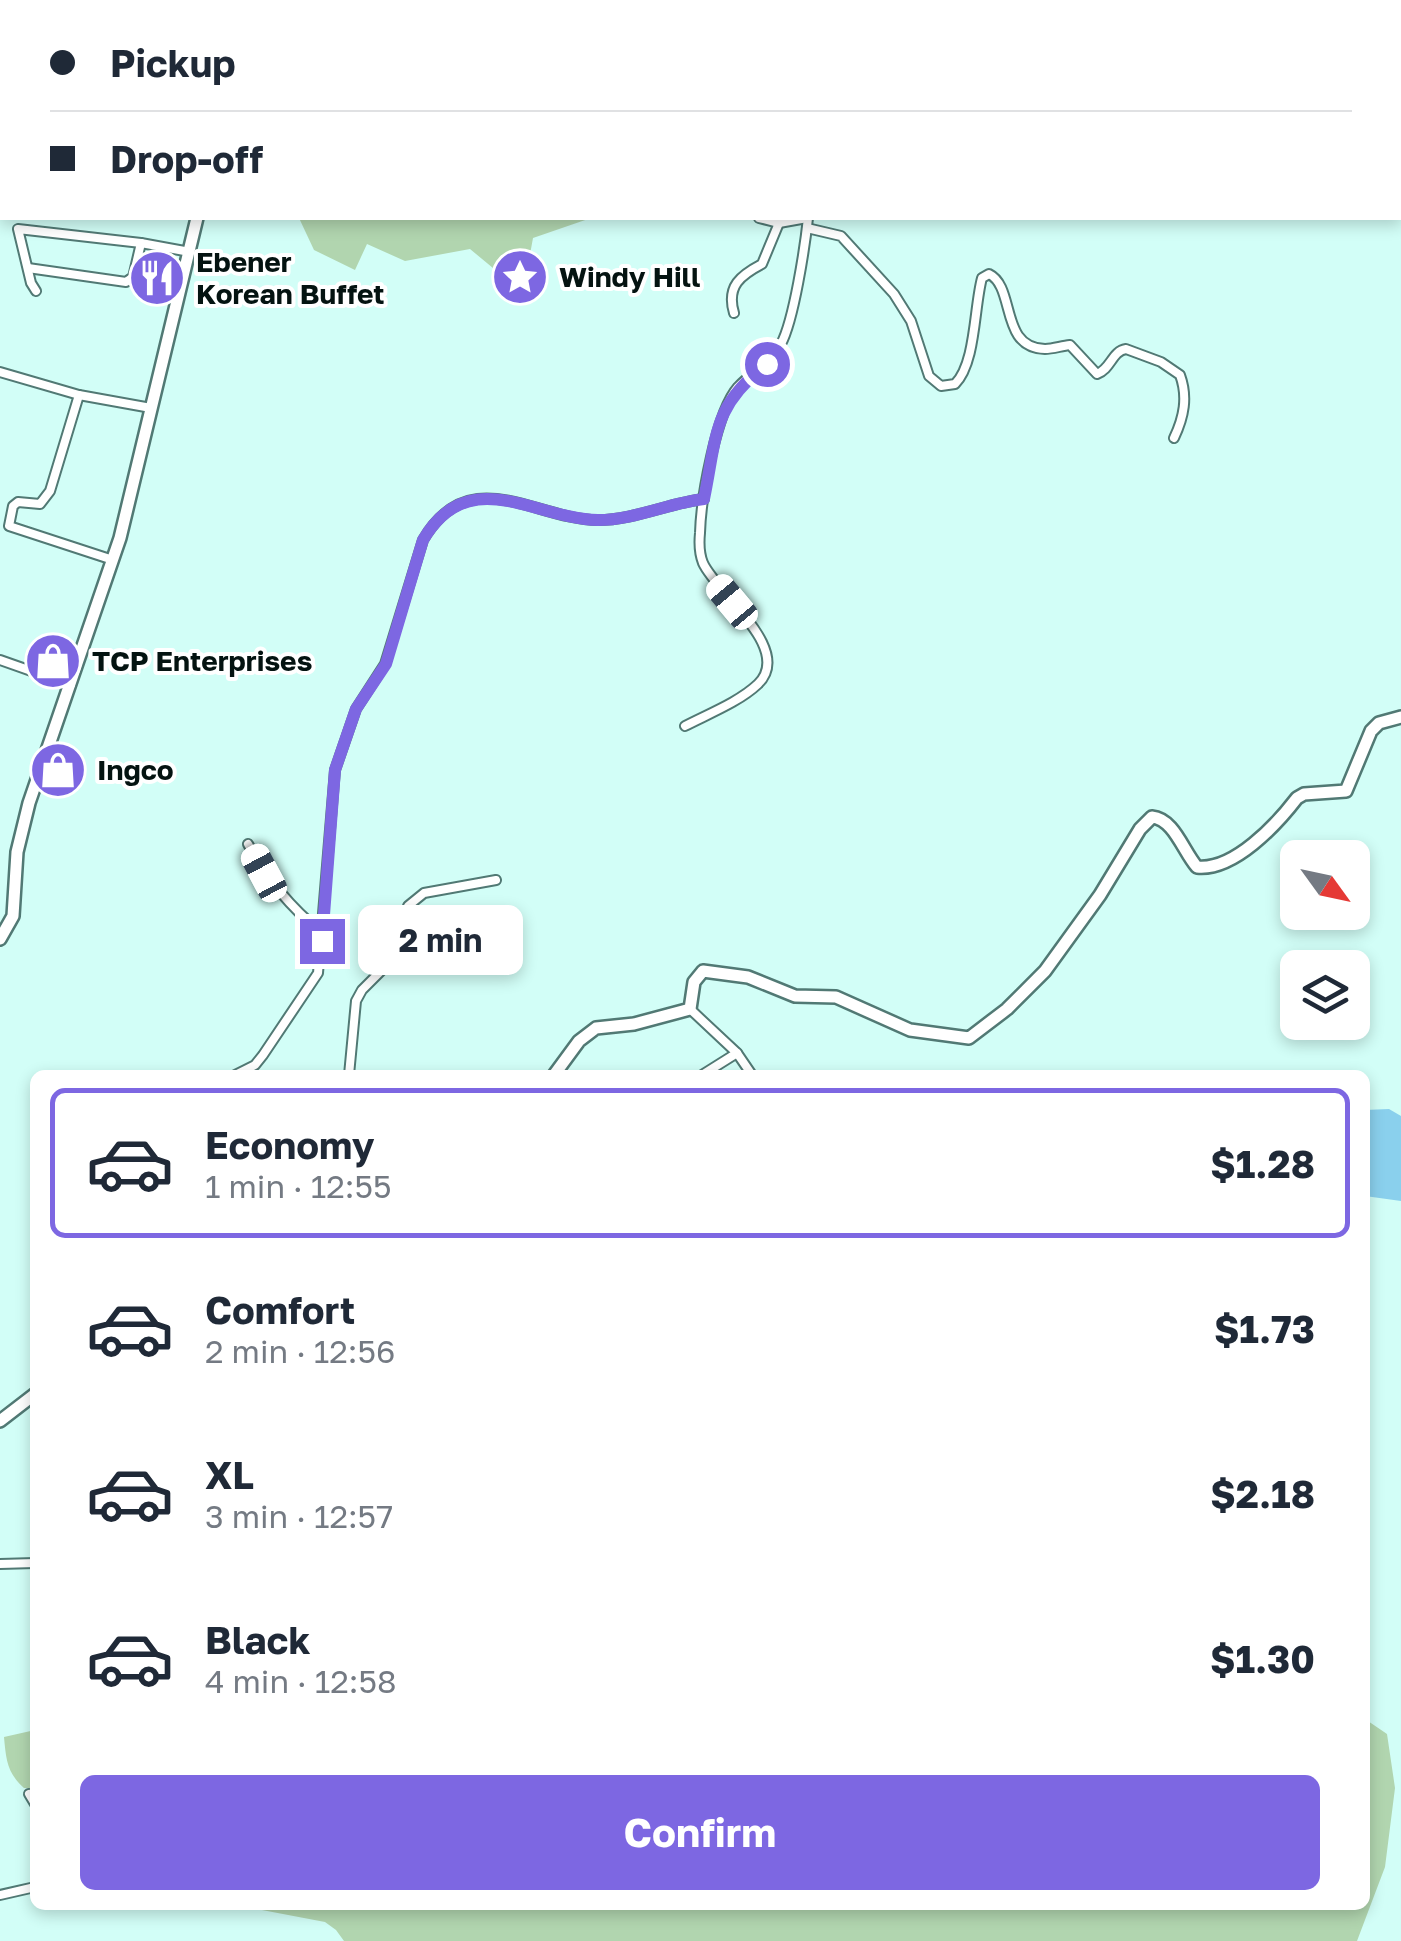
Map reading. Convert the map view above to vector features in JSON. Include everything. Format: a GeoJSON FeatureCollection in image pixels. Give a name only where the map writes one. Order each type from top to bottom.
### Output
{"type":"FeatureCollection","features":[{"type":"Feature","properties":{"kind":"street"},"geometry":{"type":"LineString","coordinates":[[0,939],[13,916],[17,852],[28,803],[113,560],[197,220]]}},
{"type":"Feature","properties":{"kind":"street"},"geometry":{"type":"LineString","coordinates":[[769,220],[794,220]]}},
{"type":"Feature","properties":{"kind":"street"},"geometry":{"type":"LineString","coordinates":[[686,726],[748,691],[767,671],[764,645],[702,559],[700,529],[719,424],[727,404],[738,387],[767,364],[784,340],[808,220]]}},
{"type":"Feature","properties":{"kind":"street"},"geometry":{"type":"LineString","coordinates":[[734,313],[732,296],[736,284],[764,260],[779,222]]}},
{"type":"Feature","properties":{"kind":"street"},"geometry":{"type":"LineString","coordinates":[[807,228],[841,236],[894,294],[911,321],[924,365],[934,382],[948,387],[956,384],[964,372],[982,278],[989,274],[1002,284],[1011,324],[1032,345],[1042,349],[1070,345],[1097,374],[1126,349],[1161,362],[1180,375],[1183,419],[1174,438]]}},
{"type":"Feature","properties":{"kind":"street"},"geometry":{"type":"LineString","coordinates":[[36,291],[18,229],[140,242],[190,252]]}},
{"type":"Feature","properties":{"kind":"street"},"geometry":{"type":"LineString","coordinates":[[28,268],[126,282],[133,276],[140,242]]}},
{"type":"Feature","properties":{"kind":"street"},"geometry":{"type":"LineString","coordinates":[[0,372],[79,395],[152,408]]}},
{"type":"Feature","properties":{"kind":"street"},"geometry":{"type":"LineString","coordinates":[[79,395],[50,492],[40,504],[18,502],[13,506],[9,526],[113,560]]}},
{"type":"Feature","properties":{"kind":"street"},"geometry":{"type":"LineString","coordinates":[[245,1070],[263,1056],[289,1013],[314,983],[322,933],[335,770],[356,709],[386,664],[430,528],[460,505],[494,498],[599,520],[704,499]]}},
{"type":"Feature","properties":{"kind":"street"},"geometry":{"type":"LineString","coordinates":[[0,660],[71,685]]}},
{"type":"Feature","properties":{"kind":"street"},"geometry":{"type":"LineString","coordinates":[[690,1009],[697,975],[712,970],[748,977],[796,996],[836,997],[910,1030],[970,1038],[1007,1009],[1045,971],[1100,895],[1140,828],[1152,817],[1159,816],[1166,822],[1197,866],[1209,867],[1267,835],[1304,794],[1346,791],[1371,730],[1379,723],[1401,717]]}},
{"type":"Feature","properties":{"kind":"street"},"geometry":{"type":"LineString","coordinates":[[248,844],[279,893],[322,933]]}},
{"type":"Feature","properties":{"kind":"street"},"geometry":{"type":"LineString","coordinates":[[350,1070],[356,1001],[394,958],[408,906],[424,893],[496,880]]}},
{"type":"Feature","properties":{"kind":"street"},"geometry":{"type":"LineString","coordinates":[[690,1009],[737,1052],[749,1070]]}},
{"type":"Feature","properties":{"kind":"street"},"geometry":{"type":"LineString","coordinates":[[558,1070],[579,1041],[596,1028],[634,1024],[690,1009]]}},
{"type":"Feature","properties":{"kind":"street"},"geometry":{"type":"LineString","coordinates":[[710,1070],[737,1052]]}},
{"type":"Feature","properties":{"kind":"street"},"geometry":{"type":"LineString","coordinates":[[0,1421],[30,1398]]}},
{"type":"Feature","properties":{"kind":"street"},"geometry":{"type":"LineString","coordinates":[[0,1564],[30,1563]]}},
{"type":"Feature","properties":{"kind":"street"},"geometry":{"type":"LineString","coordinates":[[0,1895],[30,1888]]}},
{"type":"Feature","properties":{"kind":"green space"},"geometry":{"type":"Polygon","coordinates":[[[300,220],[585,220],[533,238],[529,260],[499,273],[470,249],[405,261],[367,244],[355,270],[314,250],[300,220]]]}},
{"type":"Feature","properties":{"kind":"green space"},"geometry":{"type":"Polygon","coordinates":[[[1370,1722],[1387,1734],[1395,1788],[1385,1867],[1370,1907],[1370,1722]]]}},
{"type":"Feature","properties":{"kind":"green space"},"geometry":{"type":"Polygon","coordinates":[[[30,1731],[30,1788],[24,1788],[14,1777],[4,1737],[30,1731]]]}},
{"type":"Feature","properties":{"kind":"green space"},"geometry":{"type":"Polygon","coordinates":[[[262,1910],[1369,1910],[1357,1941],[344,1941],[325,1922],[262,1910]]]}},
{"type":"Feature","properties":{"kind":"water"},"geometry":{"type":"Polygon","coordinates":[[[1389,1109],[1401,1116],[1401,1201],[1370,1197],[1370,1110],[1389,1109]]]}},
{"type":"Feature","properties":{"kind":"place","name":"Windy Hill"},"geometry":{"type":"Point","coordinates":[520,277]}},
{"type":"Feature","properties":{"kind":"place","name":"Ebener Korean Buffet"},"geometry":{"type":"Point","coordinates":[157,278]}},
{"type":"Feature","properties":{"kind":"place","name":"TCP Enterprises"},"geometry":{"type":"Point","coordinates":[53,661]}},
{"type":"Feature","properties":{"kind":"place","name":"Ingco"},"geometry":{"type":"Point","coordinates":[58,770]}},
{"type":"Feature","properties":{"kind":"route"},"geometry":{"type":"LineString","coordinates":[[322,941],[335,770],[356,709],[386,664],[430,528],[440,517],[474,500],[494,498],[599,520],[704,499],[719,424],[727,404],[738,387],[767,364]]}}]}
